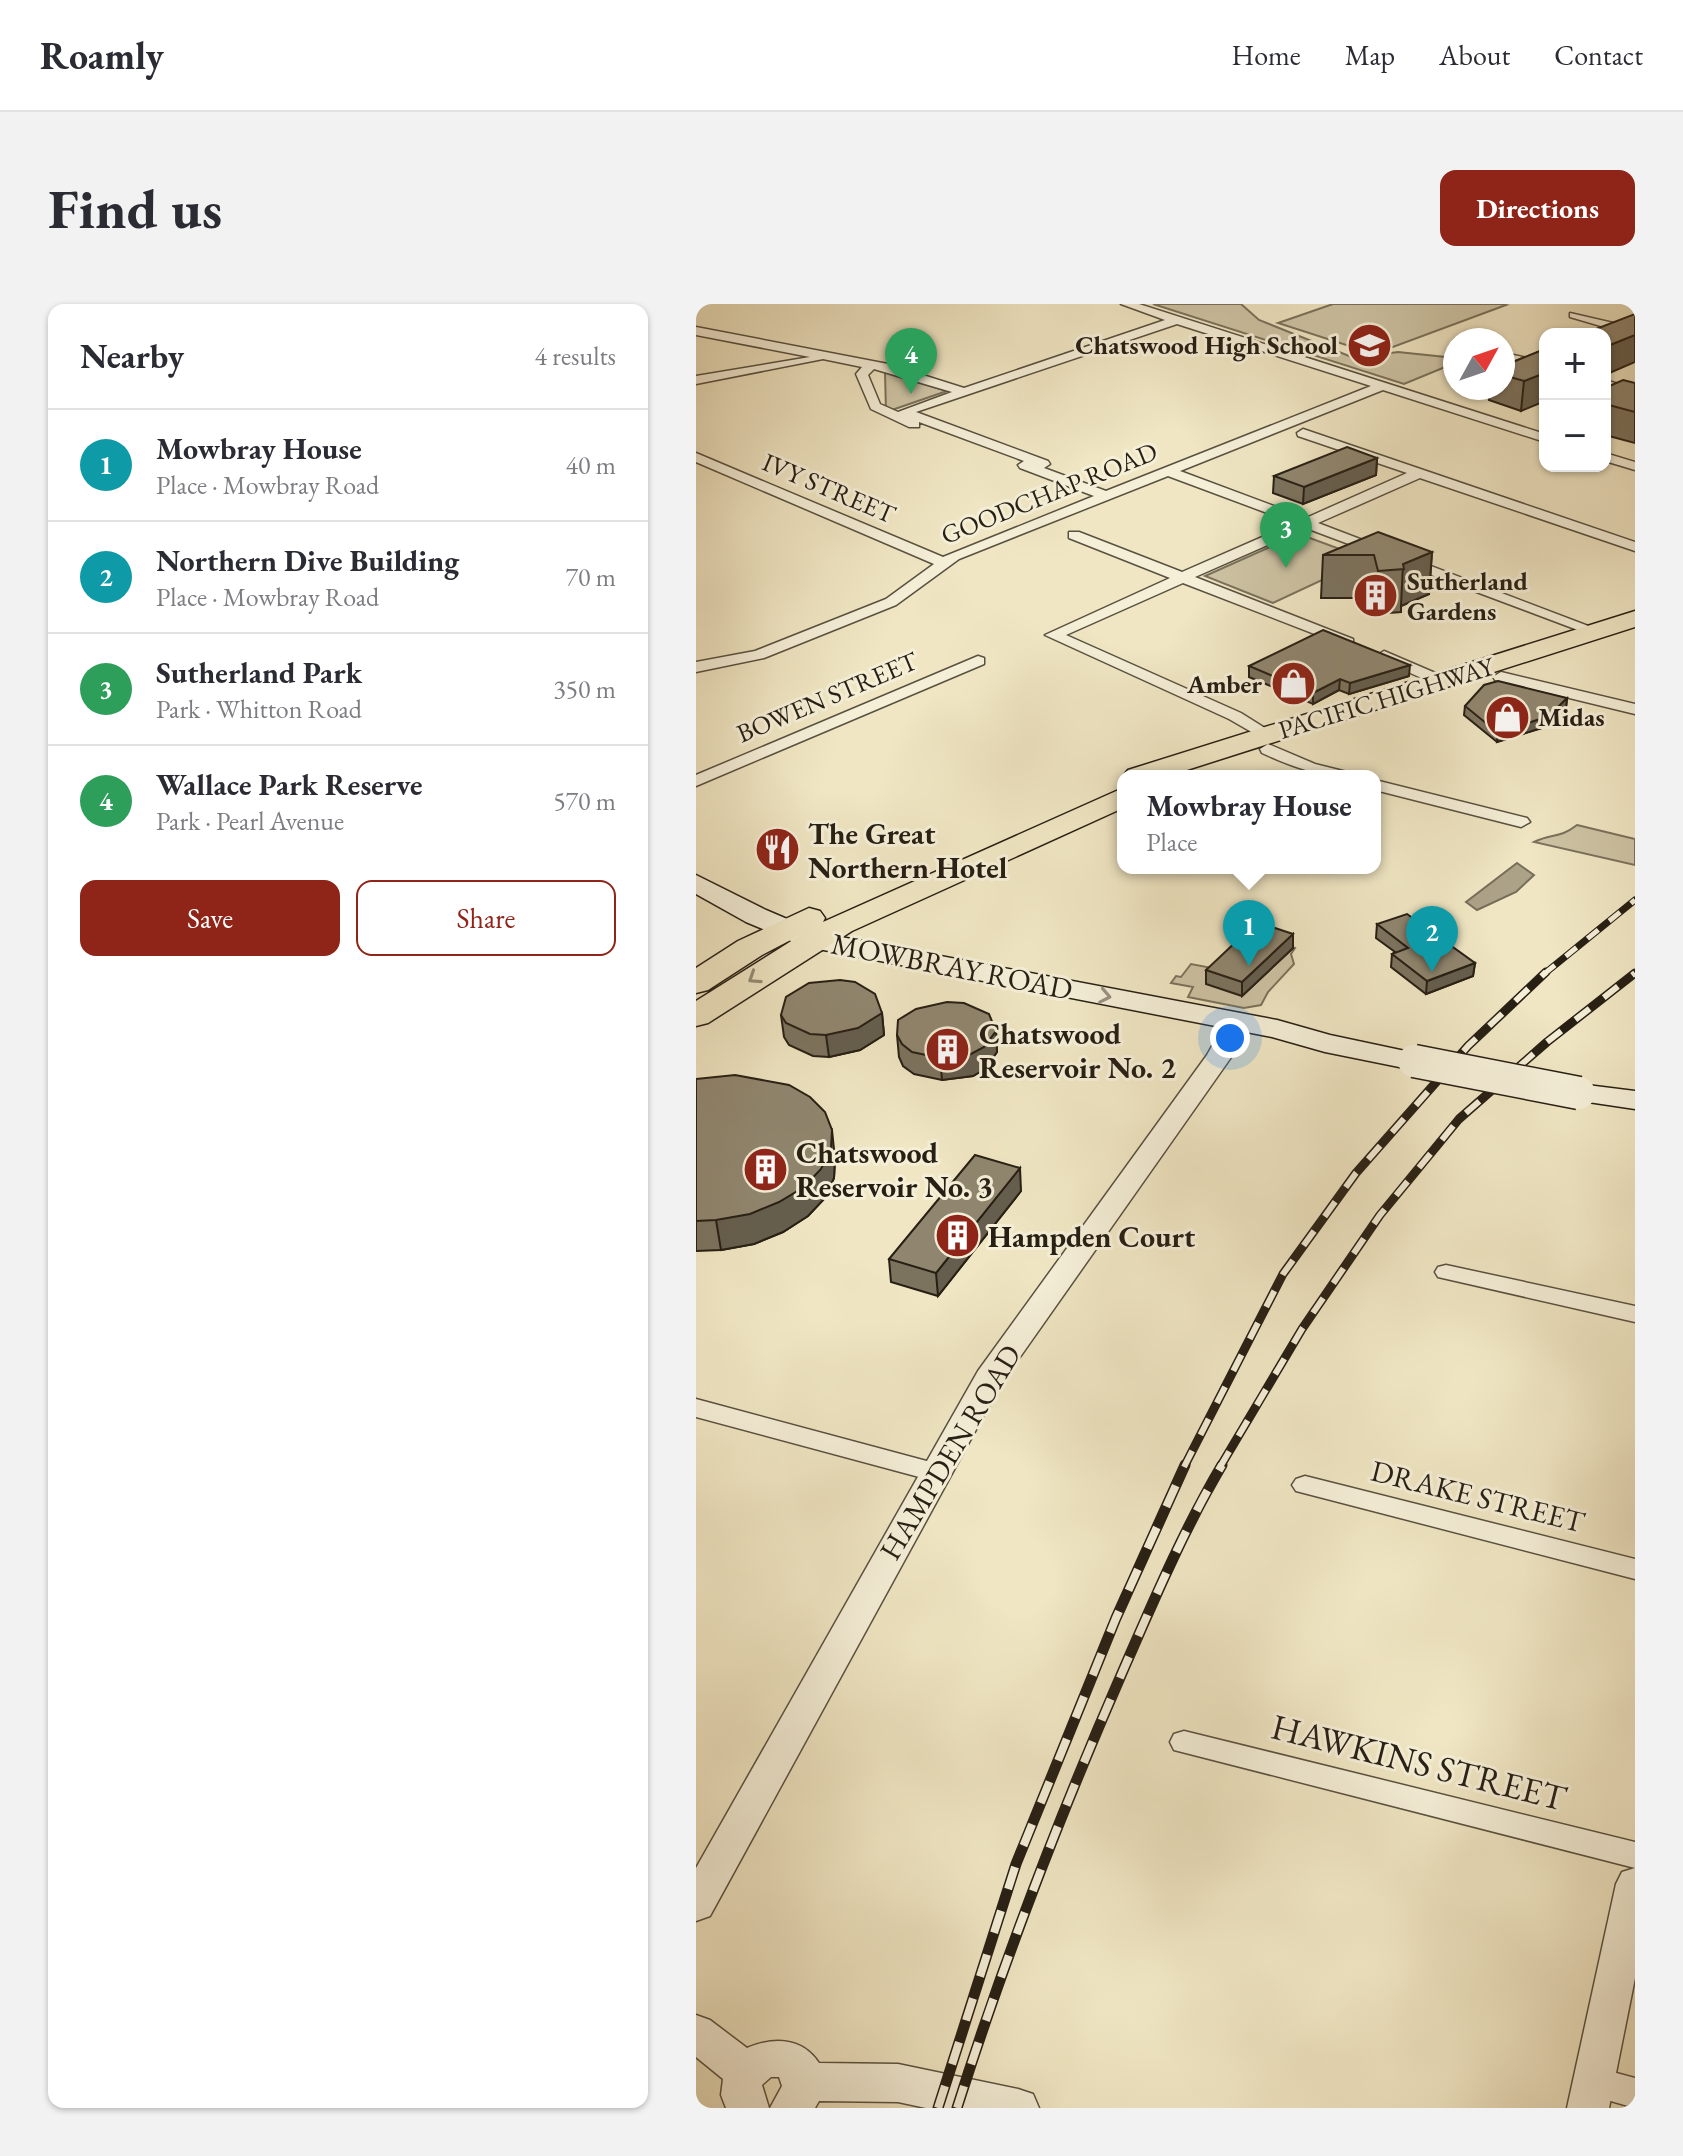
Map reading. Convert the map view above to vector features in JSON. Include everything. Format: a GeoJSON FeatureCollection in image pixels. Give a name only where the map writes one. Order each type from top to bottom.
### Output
{"type":"FeatureCollection","features":[{"type":"Feature","properties":{"kind":"highway","name":"PACIFIC HIGHWAY"},"geometry":{"type":"LineString","coordinates":[[1195,770],[1441,681],[1635,619]]}},
{"type":"Feature","properties":{"kind":"highway","name":"PACIFIC HIGHWAY"},"geometry":{"type":"LineString","coordinates":[[1161,770],[1501,677],[1635,633]]}},
{"type":"Feature","properties":{"kind":"highway"},"geometry":{"type":"LineString","coordinates":[[696,983],[1117,784]]}},
{"type":"Feature","properties":{"kind":"highway"},"geometry":{"type":"LineString","coordinates":[[696,1016],[799,934],[897,897],[1117,800]]}},
{"type":"Feature","properties":{"kind":"main road","name":"MOWBRAY ROAD"},"geometry":{"type":"LineString","coordinates":[[696,883],[799,934],[833,956],[874,969],[1014,999],[1233,1030],[1267,1042],[1325,1043],[1614,1096]]}},
{"type":"Feature","properties":{"kind":"street"},"geometry":{"type":"LineString","coordinates":[[1127,304],[1539,436]]}},
{"type":"Feature","properties":{"kind":"street"},"geometry":{"type":"LineString","coordinates":[[1574,315],[1635,332]]}},
{"type":"Feature","properties":{"kind":"street"},"geometry":{"type":"LineString","coordinates":[[1043,464],[904,412],[1177,320]]}},
{"type":"Feature","properties":{"kind":"street"},"geometry":{"type":"LineString","coordinates":[[696,331],[902,371],[965,392]]}},
{"type":"Feature","properties":{"kind":"street"},"geometry":{"type":"LineString","coordinates":[[696,380],[804,363],[826,356]]}},
{"type":"Feature","properties":{"kind":"street"},"geometry":{"type":"LineString","coordinates":[[1515,358],[1539,364]]}},
{"type":"Feature","properties":{"kind":"street"},"geometry":{"type":"LineString","coordinates":[[871,365],[862,374],[875,406],[884,413],[1107,496]]}},
{"type":"Feature","properties":{"kind":"street"},"geometry":{"type":"LineString","coordinates":[[1611,386],[1635,378]]}},
{"type":"Feature","properties":{"kind":"street","name":"GOODCHAP ROAD"},"geometry":{"type":"LineString","coordinates":[[696,667],[759,655],[891,602],[942,562],[1382,386]]}},
{"type":"Feature","properties":{"kind":"street"},"geometry":{"type":"LineString","coordinates":[[1611,386],[1635,393]]}},
{"type":"Feature","properties":{"kind":"street"},"geometry":{"type":"LineString","coordinates":[[1303,433],[1635,547]]}},
{"type":"Feature","properties":{"kind":"street","name":"IVY STREET"},"geometry":{"type":"LineString","coordinates":[[696,457],[942,562]]}},
{"type":"Feature","properties":{"kind":"street"},"geometry":{"type":"LineString","coordinates":[[1611,459],[1635,466]]}},
{"type":"Feature","properties":{"kind":"street"},"geometry":{"type":"LineString","coordinates":[[1168,471],[1596,632]]}},
{"type":"Feature","properties":{"kind":"street"},"geometry":{"type":"LineString","coordinates":[[1317,770],[1268,742],[1235,716],[1053,635],[1421,472]]}},
{"type":"Feature","properties":{"kind":"street"},"geometry":{"type":"LineString","coordinates":[[1074,535],[1441,681]]}},
{"type":"Feature","properties":{"kind":"street","name":"BOWEN STREET"},"geometry":{"type":"LineString","coordinates":[[696,781],[978,661]]}},
{"type":"Feature","properties":{"kind":"street"},"geometry":{"type":"LineString","coordinates":[[1501,677],[1635,709]]}},
{"type":"Feature","properties":{"kind":"street"},"geometry":{"type":"LineString","coordinates":[[1381,787],[1521,822]]}},
{"type":"Feature","properties":{"kind":"street","name":"HAMPDEN ROAD"},"geometry":{"type":"LineString","coordinates":[[696,1904],[989,1378],[1222,1052],[1233,1030]]}},
{"type":"Feature","properties":{"kind":"street"},"geometry":{"type":"LineString","coordinates":[[1446,1272],[1635,1314]]}},
{"type":"Feature","properties":{"kind":"street"},"geometry":{"type":"LineString","coordinates":[[696,1408],[934,1472]]}},
{"type":"Feature","properties":{"kind":"street","name":"DRAKE STREET"},"geometry":{"type":"LineString","coordinates":[[1305,1485],[1635,1569]]}},
{"type":"Feature","properties":{"kind":"street","name":"HAWKINS STREET"},"geometry":{"type":"LineString","coordinates":[[1184,1742],[1635,1855]]}},
{"type":"Feature","properties":{"kind":"street"},"geometry":{"type":"LineString","coordinates":[[1635,1884],[1591,2095],[1635,2093]]}},
{"type":"Feature","properties":{"kind":"street"},"geometry":{"type":"LineString","coordinates":[[696,2033],[747,2090],[762,2059],[782,2057],[798,2065],[798,2095],[898,2083],[1018,2108]]}},
{"type":"Feature","properties":{"kind":"shaded area"},"geometry":{"type":"Polygon","coordinates":[[[1153,304],[1241,304],[1259,320],[1354,358],[1398,352],[1443,357],[1443,368],[1404,384],[1153,304]]]}},
{"type":"Feature","properties":{"kind":"shaded area"},"geometry":{"type":"Polygon","coordinates":[[[1333,304],[1506,305],[1374,354],[1278,323],[1333,304]]]}},
{"type":"Feature","properties":{"kind":"shaded area"},"geometry":{"type":"Polygon","coordinates":[[[885,372],[947,391],[886,412],[885,372]]]}},
{"type":"Feature","properties":{"kind":"shaded area"},"geometry":{"type":"Polygon","coordinates":[[[1299,534],[1367,559],[1273,603],[1205,576],[1299,534]]]}},
{"type":"Feature","properties":{"kind":"shaded area"},"geometry":{"type":"Polygon","coordinates":[[[1577,825],[1635,839],[1635,865],[1534,842],[1577,825]]]}},
{"type":"Feature","properties":{"kind":"shaded area"},"geometry":{"type":"Polygon","coordinates":[[[1517,863],[1534,875],[1516,892],[1477,910],[1466,902],[1517,863]]]}},
{"type":"Feature","properties":{"kind":"shaded area"},"geometry":{"type":"Polygon","coordinates":[[[1256,935],[1295,948],[1291,954],[1294,964],[1268,992],[1261,1005],[1244,1008],[1188,997],[1193,987],[1171,983],[1176,976],[1181,977],[1191,964],[1217,969],[1256,935]]]}},
{"type":"Feature","properties":{"kind":"building"},"geometry":{"type":"Polygon","coordinates":[[[1635,314],[1635,335],[1611,345],[1611,328],[1599,328],[1635,314]]]}},
{"type":"Feature","properties":{"kind":"building"},"geometry":{"type":"Polygon","coordinates":[[[1539,351],[1539,375],[1524,381],[1515,378],[1515,361],[1539,351]]]}},
{"type":"Feature","properties":{"kind":"building"},"geometry":{"type":"Polygon","coordinates":[[[1623,380],[1635,383],[1635,412],[1611,406],[1611,385],[1623,380]]]}},
{"type":"Feature","properties":{"kind":"building"},"geometry":{"type":"Polygon","coordinates":[[[1347,447],[1377,458],[1304,487],[1274,476],[1347,447]]]}},
{"type":"Feature","properties":{"kind":"building"},"geometry":{"type":"Polygon","coordinates":[[[1378,532],[1432,552],[1403,564],[1404,569],[1378,571],[1374,555],[1323,555],[1378,532]]]}},
{"type":"Feature","properties":{"kind":"building"},"geometry":{"type":"Polygon","coordinates":[[[1323,630],[1410,665],[1350,683],[1340,679],[1313,693],[1249,666],[1323,630]]]}},
{"type":"Feature","properties":{"kind":"building"},"geometry":{"type":"Polygon","coordinates":[[[1498,681],[1567,698],[1549,716],[1498,733],[1465,706],[1484,685],[1498,681]]]}},
{"type":"Feature","properties":{"kind":"building"},"geometry":{"type":"Polygon","coordinates":[[[1407,914],[1475,963],[1427,981],[1392,954],[1408,948],[1377,924],[1407,914]]]}},
{"type":"Feature","properties":{"kind":"building"},"geometry":{"type":"Polygon","coordinates":[[[1257,922],[1293,934],[1242,982],[1206,970],[1257,922]]]}},
{"type":"Feature","properties":{"kind":"building"},"geometry":{"type":"Polygon","coordinates":[[[855,982],[875,994],[882,1013],[858,1028],[826,1035],[810,1034],[786,1023],[781,1015],[786,997],[809,983],[855,982]]]}},
{"type":"Feature","properties":{"kind":"building"},"geometry":{"type":"Polygon","coordinates":[[[947,1002],[964,1003],[989,1014],[996,1031],[984,1047],[971,1054],[940,1058],[912,1052],[902,1044],[897,1035],[898,1020],[916,1009],[947,1002]]]}},
{"type":"Feature","properties":{"kind":"building","name":"Chatswood Reservoir No. 3"},"geometry":{"type":"Polygon","coordinates":[[[735,1075],[789,1085],[810,1097],[825,1112],[832,1130],[831,1149],[821,1169],[804,1187],[779,1202],[750,1214],[696,1221],[696,1079],[735,1075]]]}},
{"type":"Feature","properties":{"kind":"building"},"geometry":{"type":"Polygon","coordinates":[[[975,1155],[1020,1168],[936,1273],[889,1259],[975,1155]]]}},
{"type":"Feature","properties":{"kind":"railway"},"geometry":{"type":"LineString","coordinates":[[1544,974],[1635,900]]}},
{"type":"Feature","properties":{"kind":"railway"},"geometry":{"type":"LineString","coordinates":[[1185,1465],[1283,1274],[1356,1173],[1468,1046],[1546,972]]}},
{"type":"Feature","properties":{"kind":"railway"},"geometry":{"type":"LineString","coordinates":[[1220,1467],[1302,1329],[1380,1215],[1459,1119],[1547,1042],[1635,973]]}},
{"type":"Feature","properties":{"kind":"railway"},"geometry":{"type":"LineString","coordinates":[[938,2108],[1016,1864],[1116,1618],[1185,1465]]}},
{"type":"Feature","properties":{"kind":"railway"},"geometry":{"type":"LineString","coordinates":[[957,2108],[1034,1888],[1077,1780],[1169,1567],[1222,1465]]}},
{"type":"Feature","properties":{"kind":"place","name":"Chatswood High School"},"geometry":{"type":"Point","coordinates":[1369,345]}},
{"type":"Feature","properties":{"kind":"place","name":"Wallace Park Reserve"},"geometry":{"type":"Point","coordinates":[911,394]}},
{"type":"Feature","properties":{"kind":"place","name":"Sutherland Park"},"geometry":{"type":"Point","coordinates":[1286,568]}},
{"type":"Feature","properties":{"kind":"place","name":"Sutherland Gardens"},"geometry":{"type":"Point","coordinates":[1376,596]}},
{"type":"Feature","properties":{"kind":"place","name":"Amber"},"geometry":{"type":"Point","coordinates":[1293,684]}},
{"type":"Feature","properties":{"kind":"place","name":"Midas"},"geometry":{"type":"Point","coordinates":[1507,717]}},
{"type":"Feature","properties":{"kind":"place","name":"The Great Northern Hotel"},"geometry":{"type":"Point","coordinates":[777,850]}},
{"type":"Feature","properties":{"kind":"place","name":"Mowbray House"},"geometry":{"type":"Point","coordinates":[1249,966]}},
{"type":"Feature","properties":{"kind":"place","name":"Northern Dive Building"},"geometry":{"type":"Point","coordinates":[1432,972]}},
{"type":"Feature","properties":{"kind":"place","name":"Chatswood Reservoir No. 2"},"geometry":{"type":"Point","coordinates":[948,1050]}},
{"type":"Feature","properties":{"kind":"place","name":"Chatswood Reservoir No. 3"},"geometry":{"type":"Point","coordinates":[765,1169]}},
{"type":"Feature","properties":{"kind":"place","name":"Hampden Court"},"geometry":{"type":"Point","coordinates":[957,1236]}}]}
